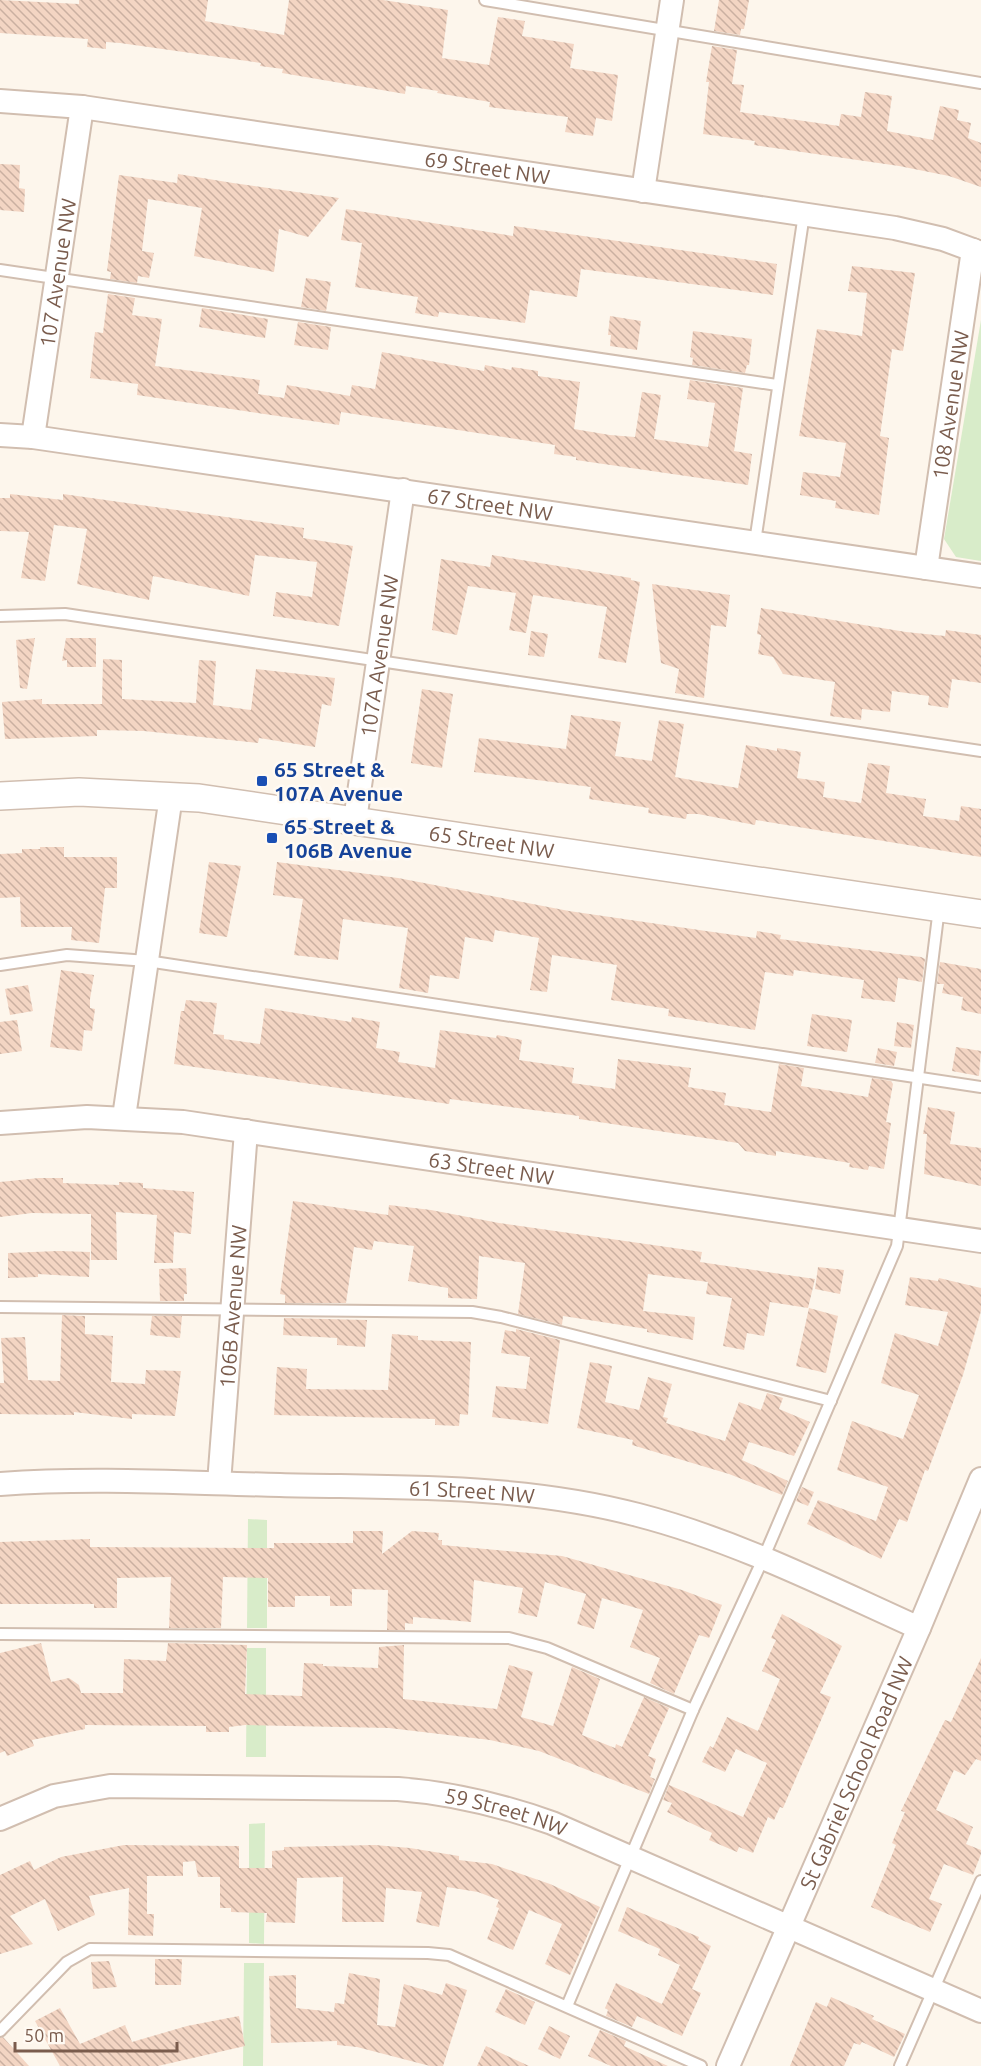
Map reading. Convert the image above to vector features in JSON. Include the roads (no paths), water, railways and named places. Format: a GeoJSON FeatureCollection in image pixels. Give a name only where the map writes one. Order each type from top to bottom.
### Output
{"type":"FeatureCollection","features":[{"type":"Feature","properties":{"kind":"street"},"geometry":{"type":"LineString","coordinates":[[643,191],[672,0]]}},
{"type":"Feature","properties":{"kind":"street","name":"69 Street NW"},"geometry":{"type":"LineString","coordinates":[[0,101],[82,107],[804,214],[921,233],[977,252]]}},
{"type":"Feature","properties":{"kind":"street","name":"107 Avenue NW"},"geometry":{"type":"LineString","coordinates":[[33,437],[82,107]]}},
{"type":"Feature","properties":{"kind":"street","name":"108 Avenue NW"},"geometry":{"type":"LineString","coordinates":[[926,568],[977,252]]}},
{"type":"Feature","properties":{"kind":"street","name":"67 Street NW"},"geometry":{"type":"LineString","coordinates":[[0,435],[33,437],[403,490],[981,576]]}},
{"type":"Feature","properties":{"kind":"street","name":"107A Avenue NW"},"geometry":{"type":"LineString","coordinates":[[355,820],[403,490]]}},
{"type":"Feature","properties":{"kind":"street","name":"65 Street NW"},"geometry":{"type":"LineString","coordinates":[[0,796],[79,792],[171,796],[355,820],[981,914]]}},
{"type":"Feature","properties":{"kind":"street"},"geometry":{"type":"LineString","coordinates":[[124,1117],[171,796]]}},
{"type":"Feature","properties":{"kind":"street","name":"63 Street NW"},"geometry":{"type":"LineString","coordinates":[[0,1123],[124,1117],[246,1131],[981,1240]]}},
{"type":"Feature","properties":{"kind":"street","name":"106B Avenue NW"},"geometry":{"type":"LineString","coordinates":[[219,1483],[246,1131]]}},
{"type":"Feature","properties":{"kind":"street","name":"St Gabriel School Road NW"},"geometry":{"type":"LineString","coordinates":[[728,2066],[919,1628],[981,1479]]}},
{"type":"Feature","properties":{"kind":"street","name":"61 Street NW"},"geometry":{"type":"LineString","coordinates":[[0,1484],[219,1483],[463,1489],[539,1495],[639,1515],[763,1559],[919,1628]]}},
{"type":"Feature","properties":{"kind":"street","name":"59 Street NW"},"geometry":{"type":"LineString","coordinates":[[0,1819],[54,1796],[110,1786],[398,1789],[444,1793],[501,1805],[552,1823],[632,1856],[981,2011]]}},
{"type":"Feature","properties":{"kind":"lane"},"geometry":{"type":"LineString","coordinates":[[485,0],[667,32],[981,82]]}},
{"type":"Feature","properties":{"kind":"lane"},"geometry":{"type":"LineString","coordinates":[[755,542],[804,214]]}},
{"type":"Feature","properties":{"kind":"lane"},"geometry":{"type":"LineString","coordinates":[[0,270],[777,385]]}},
{"type":"Feature","properties":{"kind":"lane"},"geometry":{"type":"LineString","coordinates":[[0,616],[65,614],[981,751]]}},
{"type":"Feature","properties":{"kind":"lane"},"geometry":{"type":"LineString","coordinates":[[567,2006],[693,1710],[763,1559],[897,1246],[917,1100],[917,1078],[939,906]]}},
{"type":"Feature","properties":{"kind":"lane"},"geometry":{"type":"LineString","coordinates":[[0,965],[67,956],[147,961],[981,1087]]}},
{"type":"Feature","properties":{"kind":"lane"},"geometry":{"type":"LineString","coordinates":[[0,1307],[472,1312],[501,1317],[831,1401]]}},
{"type":"Feature","properties":{"kind":"lane"},"geometry":{"type":"LineString","coordinates":[[0,1634],[509,1638],[548,1648],[693,1710]]}},
{"type":"Feature","properties":{"kind":"lane"},"geometry":{"type":"LineString","coordinates":[[900,2066],[981,1881]]}},
{"type":"Feature","properties":{"kind":"lane"},"geometry":{"type":"LineString","coordinates":[[0,2031],[77,1955],[90,1949],[449,1955],[701,2066]]}},
{"type":"Feature","properties":{"kind":"place","name":"65 Street & 107A Avenue"},"geometry":{"type":"Point","coordinates":[262,781]}},
{"type":"Feature","properties":{"kind":"place","name":"65 Street & 106B Avenue"},"geometry":{"type":"Point","coordinates":[272,838]}}]}
